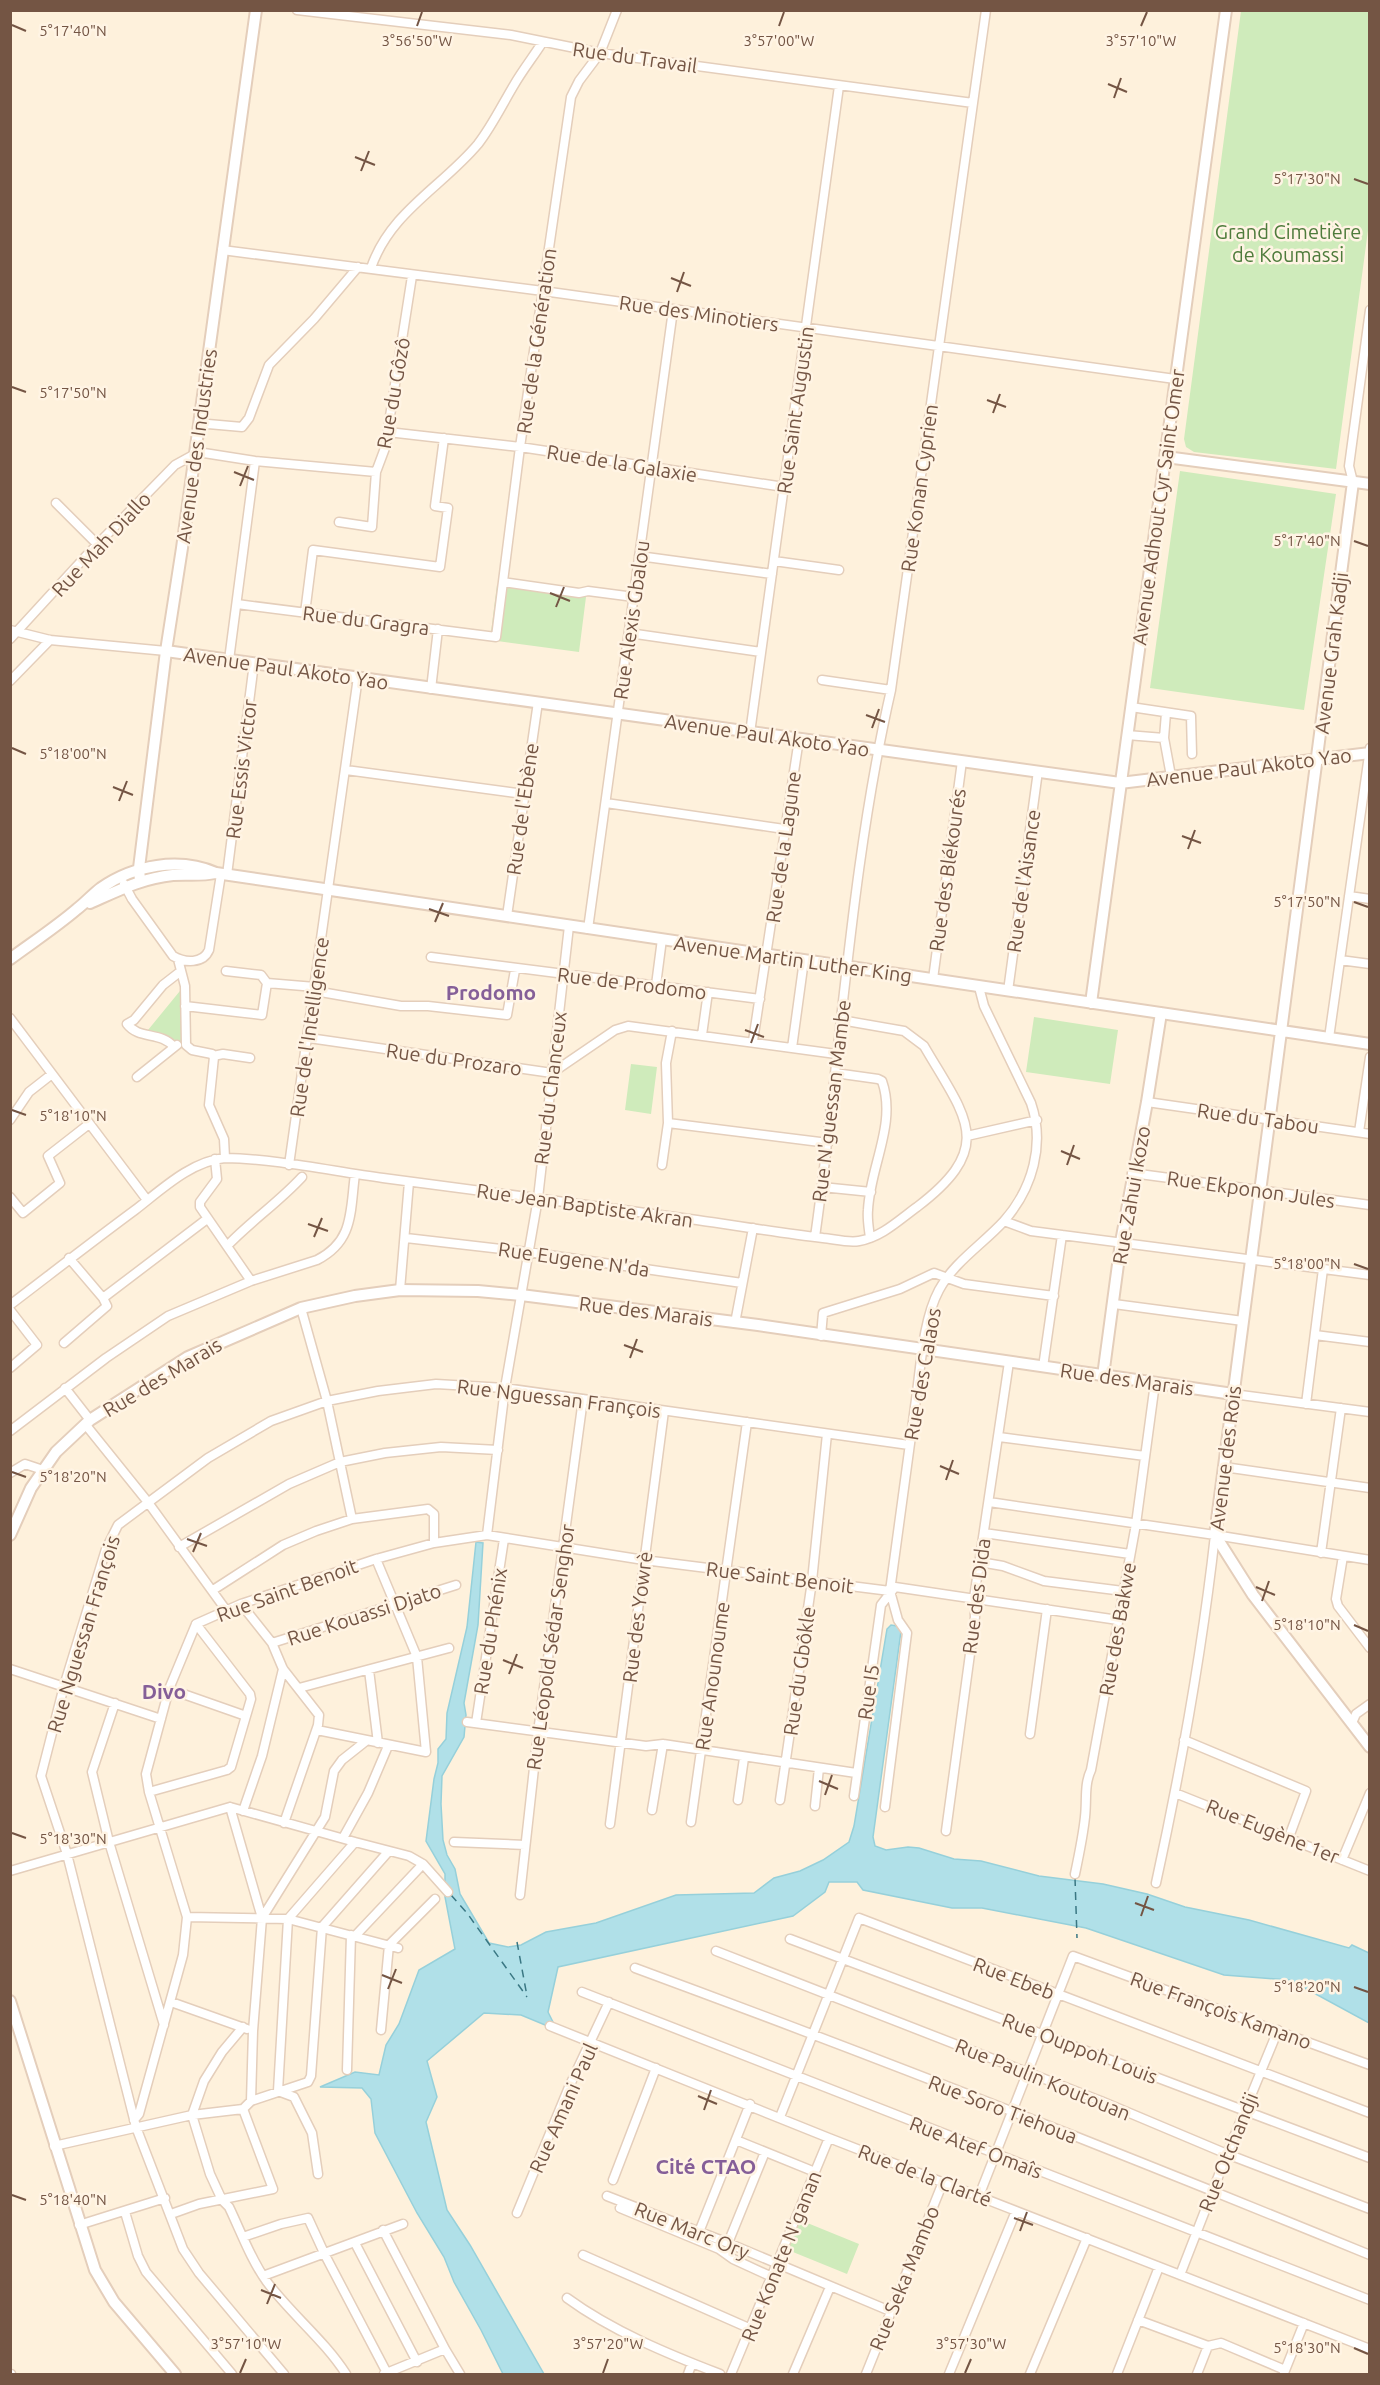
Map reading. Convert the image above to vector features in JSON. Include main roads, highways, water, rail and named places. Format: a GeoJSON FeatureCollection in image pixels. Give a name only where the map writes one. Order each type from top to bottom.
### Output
{"type":"FeatureCollection","features":[{"type":"Feature","properties":{"kind":"water"},"geometry":{"type":"Polygon","coordinates":[[[476,1542],[483,1543],[478,1625],[464,1703],[466,1715],[464,1737],[442,1776],[441,1804],[443,1840],[447,1855],[455,1869],[460,1894],[489,1943],[508,1947],[521,1945],[546,1932],[596,1923],[676,1895],[754,1893],[774,1878],[800,1871],[823,1860],[849,1842],[854,1826],[887,1629],[891,1625],[897,1626],[901,1631],[873,1837],[875,1846],[886,1850],[919,1848],[954,1859],[981,1861],[1039,1876],[1103,1884],[1147,1894],[1185,1907],[1249,1920],[1349,1948],[1352,1945],[1369,1953],[1369,2023],[1290,1980],[1224,1975],[1086,1928],[982,1908],[952,1908],[863,1890],[857,1882],[829,1882],[825,1892],[793,1916],[558,1967],[548,2012],[554,2024],[545,2025],[521,2015],[484,2013],[427,2061],[437,2097],[426,2122],[447,2210],[470,2245],[544,2374],[503,2374],[454,2282],[444,2257],[417,2213],[375,2133],[371,2099],[362,2088],[320,2087],[355,2072],[379,2075],[386,2045],[399,2024],[419,1970],[455,1949],[445,1897],[445,1874],[426,1841],[438,1763],[438,1749],[446,1739],[447,1713],[467,1627],[476,1542]]]}},
{"type":"Feature","properties":{"kind":"district","name":"Prodomo"},"geometry":{"type":"Point","coordinates":[491,992]}},
{"type":"Feature","properties":{"kind":"district","name":"Divo"},"geometry":{"type":"Point","coordinates":[164,1691]}},
{"type":"Feature","properties":{"kind":"district","name":"Cité CTAO"},"geometry":{"type":"Point","coordinates":[706,2166]}},
{"type":"Feature","properties":{"kind":"park label","name":"Grand Cimetière de Koumassi"},"geometry":{"type":"Point","coordinates":[1288,242]}}]}
